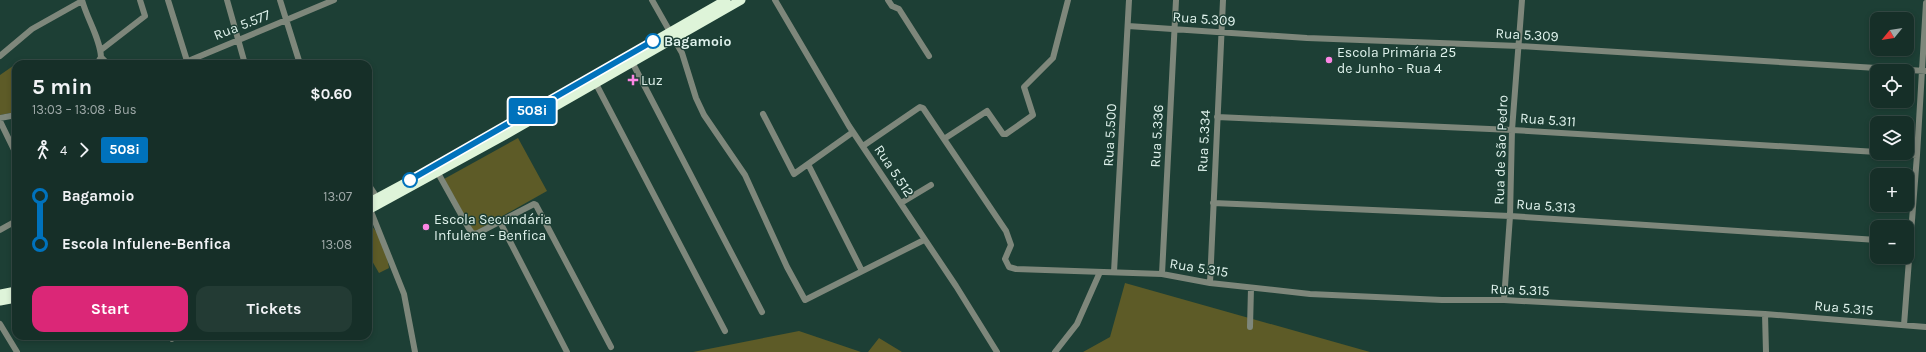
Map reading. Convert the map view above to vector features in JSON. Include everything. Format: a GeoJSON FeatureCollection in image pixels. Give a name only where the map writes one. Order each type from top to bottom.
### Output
{"type":"FeatureCollection","features":[{"type":"Feature","properties":{"kind":"highway"},"geometry":{"type":"LineString","coordinates":[[372,204],[378,199],[695,23],[726,0]]}},
{"type":"Feature","properties":{"kind":"highway"},"geometry":{"type":"LineString","coordinates":[[695,23],[704,22],[741,0]]}},
{"type":"Feature","properties":{"kind":"highway"},"geometry":{"type":"LineString","coordinates":[[372,206],[438,173],[632,62],[673,35]]}},
{"type":"Feature","properties":{"kind":"highway"},"geometry":{"type":"LineString","coordinates":[[0,294],[12,292]]}},
{"type":"Feature","properties":{"kind":"highway"},"geometry":{"type":"LineString","coordinates":[[0,301],[12,299]]}},
{"type":"Feature","properties":{"kind":"street"},"geometry":{"type":"LineString","coordinates":[[0,56],[35,26],[82,0],[101,54],[105,60]]}},
{"type":"Feature","properties":{"kind":"street"},"geometry":{"type":"LineString","coordinates":[[99,60],[101,54],[144,16],[140,0]]}},
{"type":"Feature","properties":{"kind":"street"},"geometry":{"type":"LineString","coordinates":[[168,0],[184,60]]}},
{"type":"Feature","properties":{"kind":"street"},"geometry":{"type":"LineString","coordinates":[[227,0],[244,60]]}},
{"type":"Feature","properties":{"kind":"street"},"geometry":{"type":"LineString","coordinates":[[280,0],[299,60]]}},
{"type":"Feature","properties":{"kind":"street","name":"Rua 5.577"},"geometry":{"type":"LineString","coordinates":[[192,60],[334,0]]}},
{"type":"Feature","properties":{"kind":"street"},"geometry":{"type":"LineString","coordinates":[[652,0],[673,35],[685,61],[696,98],[704,115],[744,176],[780,253],[806,300],[924,240]]}},
{"type":"Feature","properties":{"kind":"street","name":"Rua 5.512"},"geometry":{"type":"LineString","coordinates":[[775,0],[853,132],[956,286],[997,352]]}},
{"type":"Feature","properties":{"kind":"street"},"geometry":{"type":"LineString","coordinates":[[888,0],[892,6],[899,9],[929,56]]}},
{"type":"Feature","properties":{"kind":"street"},"geometry":{"type":"LineString","coordinates":[[863,146],[920,107],[944,138],[987,111],[1003,134],[1006,134],[1033,115],[1024,87],[1053,58],[1068,0]]}},
{"type":"Feature","properties":{"kind":"street","name":"Rua 5.500"},"geometry":{"type":"LineString","coordinates":[[1114,272],[1129,0]]}},
{"type":"Feature","properties":{"kind":"street","name":"Rua 5.336"},"geometry":{"type":"LineString","coordinates":[[1162,274],[1176,0]]}},
{"type":"Feature","properties":{"kind":"street","name":"Rua 5.334"},"geometry":{"type":"LineString","coordinates":[[1210,282],[1223,0]]}},
{"type":"Feature","properties":{"kind":"street","name":"Rua de São Pedro"},"geometry":{"type":"LineString","coordinates":[[1504,300],[1510,216],[1512,130],[1522,0]]}},
{"type":"Feature","properties":{"kind":"street"},"geometry":{"type":"LineString","coordinates":[[1910,220],[1924,71],[1926,3]]}},
{"type":"Feature","properties":{"kind":"street","name":"Rua 5.309"},"geometry":{"type":"LineString","coordinates":[[1128,26],[1174,28],[1221,33],[1519,46],[1924,71]]}},
{"type":"Feature","properties":{"kind":"street"},"geometry":{"type":"LineString","coordinates":[[632,62],[762,312]]}},
{"type":"Feature","properties":{"kind":"street"},"geometry":{"type":"LineString","coordinates":[[595,82],[725,331]]}},
{"type":"Feature","properties":{"kind":"street"},"geometry":{"type":"LineString","coordinates":[[763,114],[794,174],[853,132]]}},
{"type":"Feature","properties":{"kind":"street"},"geometry":{"type":"LineString","coordinates":[[0,118],[12,116]]}},
{"type":"Feature","properties":{"kind":"street","name":"Rua 5.311"},"geometry":{"type":"LineString","coordinates":[[1217,116],[1512,130],[1870,152]]}},
{"type":"Feature","properties":{"kind":"street"},"geometry":{"type":"LineString","coordinates":[[0,121],[12,146]]}},
{"type":"Feature","properties":{"kind":"street","name":"Rua 5.315"},"geometry":{"type":"LineString","coordinates":[[944,138],[1009,238],[1011,245],[1005,260],[1009,267],[1162,274],[1251,288],[1346,296],[1442,300],[1504,300],[1765,314],[1926,327]]}},
{"type":"Feature","properties":{"kind":"street"},"geometry":{"type":"LineString","coordinates":[[808,164],[862,271]]}},
{"type":"Feature","properties":{"kind":"street"},"geometry":{"type":"LineString","coordinates":[[438,173],[472,233],[480,233],[524,208],[534,204],[536,205],[611,347]]}},
{"type":"Feature","properties":{"kind":"street"},"geometry":{"type":"LineString","coordinates":[[901,203],[931,185]]}},
{"type":"Feature","properties":{"kind":"street"},"geometry":{"type":"LineString","coordinates":[[372,190],[378,199]]}},
{"type":"Feature","properties":{"kind":"street","name":"Rua 5.313"},"geometry":{"type":"LineString","coordinates":[[1213,203],[1510,216],[1870,240]]}},
{"type":"Feature","properties":{"kind":"street"},"geometry":{"type":"LineString","coordinates":[[372,214],[404,294],[415,352]]}},
{"type":"Feature","properties":{"kind":"street"},"geometry":{"type":"LineString","coordinates":[[500,222],[568,352]]}},
{"type":"Feature","properties":{"kind":"street"},"geometry":{"type":"LineString","coordinates":[[0,230],[12,223]]}},
{"type":"Feature","properties":{"kind":"street"},"geometry":{"type":"LineString","coordinates":[[1904,325],[1907,264]]}},
{"type":"Feature","properties":{"kind":"street"},"geometry":{"type":"LineString","coordinates":[[1055,352],[1077,324],[1100,272]]}},
{"type":"Feature","properties":{"kind":"street"},"geometry":{"type":"LineString","coordinates":[[1250,327],[1251,288]]}},
{"type":"Feature","properties":{"kind":"street"},"geometry":{"type":"LineString","coordinates":[[1765,314],[1766,352]]}},
{"type":"Feature","properties":{"kind":"street"},"geometry":{"type":"LineString","coordinates":[[0,324],[17,352]]}},
{"type":"Feature","properties":{"kind":"shaded area"},"geometry":{"type":"Polygon","coordinates":[[[12,67],[12,113],[0,115],[0,75],[12,67]]]}},
{"type":"Feature","properties":{"kind":"shaded area"},"geometry":{"type":"Polygon","coordinates":[[[518,138],[547,191],[474,232],[444,179],[518,138]]]}},
{"type":"Feature","properties":{"kind":"shaded area"},"geometry":{"type":"Polygon","coordinates":[[[372,227],[376,231],[385,249],[389,268],[379,273],[372,261],[372,227]]]}},
{"type":"Feature","properties":{"kind":"shaded area"},"geometry":{"type":"Polygon","coordinates":[[[1125,283],[1370,352],[1083,352],[1110,337],[1125,283]]]}},
{"type":"Feature","properties":{"kind":"shaded area"},"geometry":{"type":"Polygon","coordinates":[[[799,331],[861,352],[693,352],[799,331]]]}},
{"type":"Feature","properties":{"kind":"shaded area"},"geometry":{"type":"Polygon","coordinates":[[[879,338],[902,352],[868,352],[879,338]]]}},
{"type":"Feature","properties":{"kind":"bus line","name":"508i"},"geometry":{"type":"LineString","coordinates":[[410,180],[434,168],[653,41]]}},
{"type":"Feature","properties":{"kind":"place","name":"Bagamoio"},"geometry":{"type":"Point","coordinates":[653,41]}},
{"type":"Feature","properties":{"kind":"place","name":"Escola Primária 25 de Junho - Rua 4"},"geometry":{"type":"Point","coordinates":[1329,60]}},
{"type":"Feature","properties":{"kind":"place","name":"Luz"},"geometry":{"type":"Point","coordinates":[633,80]}},
{"type":"Feature","properties":{"kind":"place","name":"Escola Secundária Infulene - Benfica"},"geometry":{"type":"Point","coordinates":[426,227]}}]}
